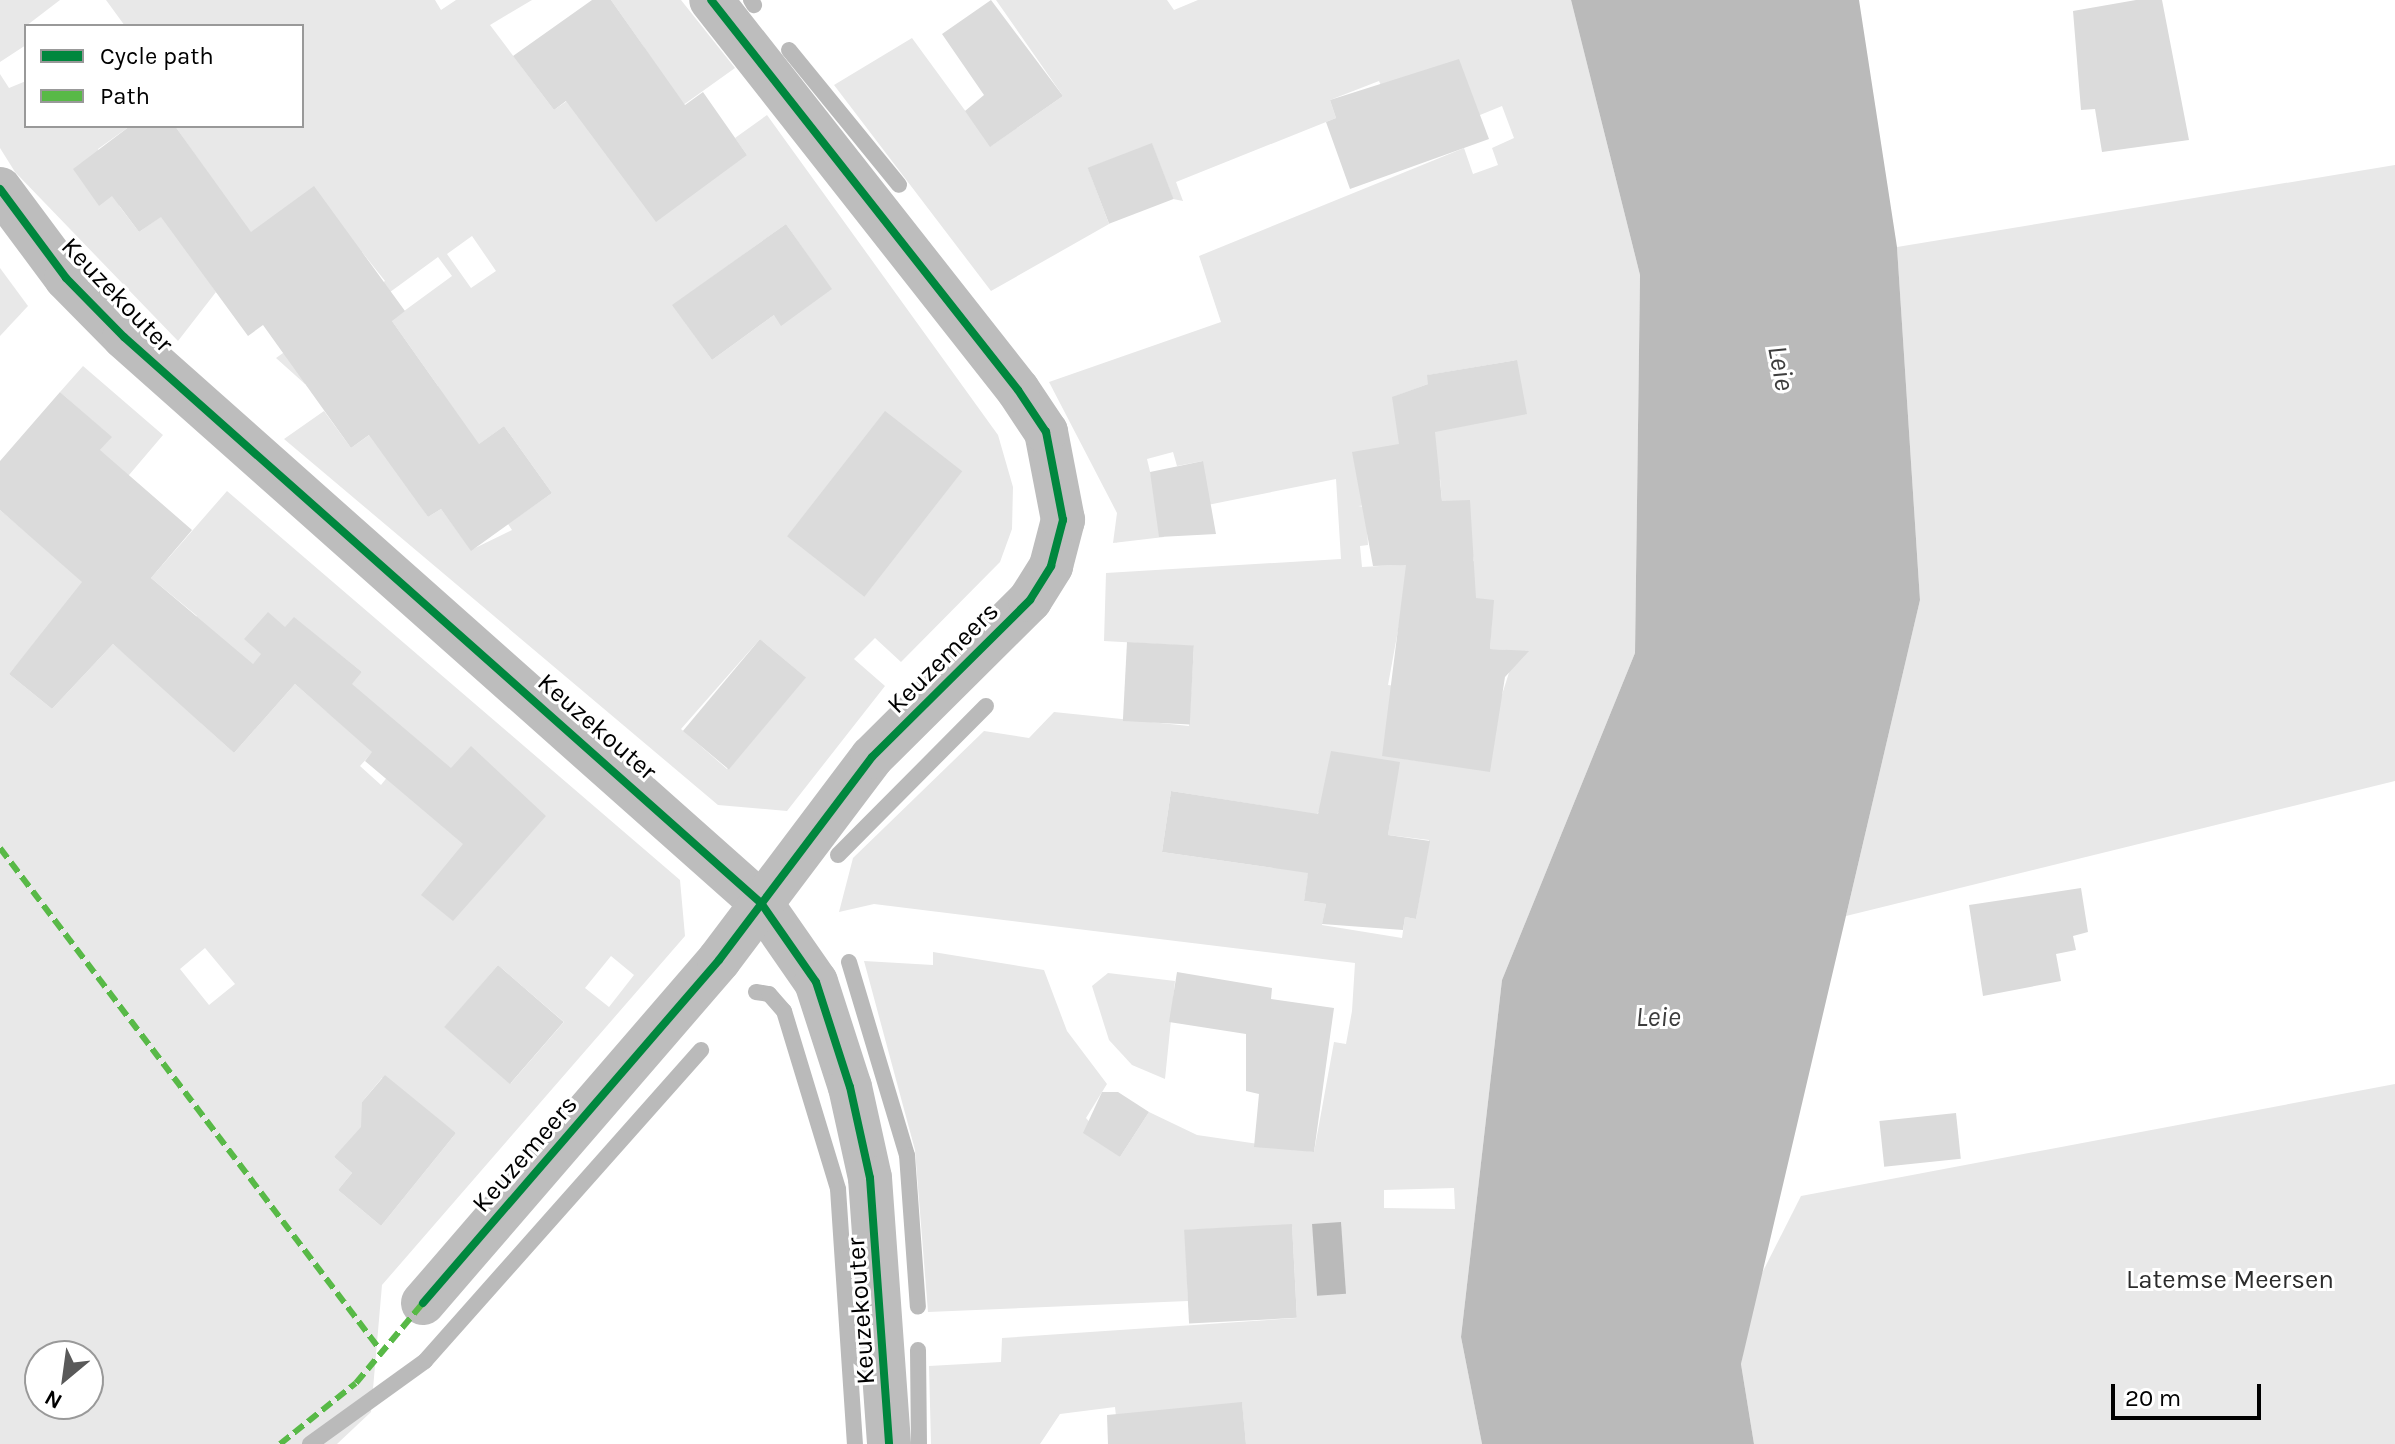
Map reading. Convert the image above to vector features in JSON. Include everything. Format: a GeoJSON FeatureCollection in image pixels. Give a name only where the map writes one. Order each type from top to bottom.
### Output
{"type":"FeatureCollection","features":[{"type":"Feature","properties":{"kind":"street","name":"Keuzemeers"},"geometry":{"type":"LineString","coordinates":[[423,1303],[761,903],[872,757],[1030,600],[1051,566],[1063,520],[1046,432],[1018,390],[711,0]]}},
{"type":"Feature","properties":{"kind":"street","name":"Keuzekouter"},"geometry":{"type":"LineString","coordinates":[[0,189],[66,278],[124,337],[761,903],[816,982],[850,1087],[870,1178],[889,1444]]}},
{"type":"Feature","properties":{"kind":"green space"},"geometry":{"type":"Polygon","coordinates":[[[0,0],[60,0],[29,24],[24,24],[24,46],[0,62],[0,0]]]}},
{"type":"Feature","properties":{"kind":"green space"},"geometry":{"type":"Polygon","coordinates":[[[106,0],[435,0],[441,10],[456,0],[532,0],[490,25],[554,110],[644,47],[611,0],[681,0],[735,68],[609,158],[747,155],[735,138],[767,115],[998,435],[1013,487],[1012,529],[1000,562],[901,662],[875,638],[854,659],[885,686],[787,811],[718,805],[284,439],[324,411],[351,448],[438,386],[392,321],[305,384],[276,358],[385,281],[362,252],[200,269],[216,292],[178,341],[15,172],[0,148],[0,74],[9,88],[24,82],[24,128],[127,128],[98,149],[120,207],[139,232],[213,180],[176,128],[304,128],[304,24],[124,24],[106,0]],[[786,224],[673,305],[712,360],[774,315],[831,289],[786,224]],[[472,236],[447,254],[471,288],[496,271],[472,236]],[[438,257],[386,295],[400,314],[452,276],[438,257]],[[504,426],[412,493],[428,517],[441,509],[471,550],[512,530],[508,524],[552,493],[504,426]],[[760,639],[681,729],[727,769],[805,677],[760,639]]]}},
{"type":"Feature","properties":{"kind":"green space"},"geometry":{"type":"Polygon","coordinates":[[[996,0],[1167,0],[1174,10],[1198,0],[1571,0],[1640,275],[1635,653],[1502,980],[1461,1337],[1482,1444],[1246,1444],[1242,1403],[1119,1444],[1115,1407],[1060,1414],[1040,1444],[931,1444],[929,1366],[1001,1362],[1002,1338],[1297,1318],[1292,1225],[1185,1230],[1188,1301],[928,1312],[915,1150],[864,961],[933,965],[933,952],[1044,970],[1067,1031],[1107,1084],[1086,1118],[1120,1157],[1149,1112],[1197,1135],[1314,1152],[1334,1042],[1346,1044],[1352,1011],[1355,963],[874,904],[839,912],[853,858],[984,731],[1029,738],[1054,712],[1189,726],[1194,646],[1104,641],[1106,573],[1341,559],[1336,479],[1158,515],[1164,537],[1113,543],[1117,513],[1049,382],[1221,322],[1199,256],[1464,148],[1473,174],[1498,165],[1492,148],[1514,138],[1502,106],[1480,115],[1382,88],[1379,81],[1330,100],[1336,118],[1176,182],[1183,201],[1173,199],[1152,144],[1088,168],[1109,224],[991,291],[834,85],[912,38],[991,146],[1063,96],[996,0]],[[1517,360],[1428,375],[1428,384],[1393,397],[1517,360]],[[1173,452],[1147,459],[1157,501],[1203,461],[1177,466],[1173,452]],[[1440,479],[1419,481],[1394,503],[1358,506],[1366,507],[1368,545],[1360,546],[1362,567],[1474,561],[1462,502],[1471,501],[1442,501],[1440,479]],[[1493,600],[1401,614],[1388,685],[1428,691],[1405,759],[1490,771],[1486,745],[1513,660],[1507,650],[1490,649],[1493,600]],[[1171,791],[1162,852],[1274,868],[1311,856],[1304,901],[1326,904],[1322,925],[1402,938],[1405,917],[1416,919],[1429,840],[1388,835],[1390,822],[1318,812],[1315,833],[1284,809],[1171,791]],[[1454,1188],[1384,1190],[1384,1208],[1455,1209],[1454,1188]]]}},
{"type":"Feature","properties":{"kind":"green space"},"geometry":{"type":"Polygon","coordinates":[[[2395,165],[2395,781],[1846,916],[1920,600],[1897,247],[2395,165]]]}},
{"type":"Feature","properties":{"kind":"green space"},"geometry":{"type":"Polygon","coordinates":[[[0,268],[28,306],[0,336],[0,268]]]}},
{"type":"Feature","properties":{"kind":"green space"},"geometry":{"type":"Polygon","coordinates":[[[83,366],[163,435],[101,508],[125,532],[9,674],[52,709],[113,644],[148,674],[197,616],[151,578],[227,491],[680,880],[685,936],[382,1285],[371,1412],[337,1444],[0,1444],[0,510],[28,534],[111,437],[60,392],[83,366]],[[294,618],[201,723],[234,753],[295,684],[327,712],[362,672],[294,618]],[[398,724],[360,766],[381,785],[417,740],[398,724]],[[205,948],[180,969],[209,1005],[235,984],[205,948]],[[611,956],[585,988],[609,1007],[634,975],[611,956]],[[498,965],[445,1027],[511,1083],[564,1022],[498,965]],[[382,1078],[362,1102],[362,1111],[379,1126],[334,1157],[352,1173],[338,1190],[381,1226],[456,1133],[382,1078]]]}},
{"type":"Feature","properties":{"kind":"green space"},"geometry":{"type":"Polygon","coordinates":[[[1108,973],[1175,981],[1165,1079],[1132,1065],[1109,1040],[1092,986],[1108,973]]]}},
{"type":"Feature","properties":{"kind":"green space","name":"Latemse Meersen"},"geometry":{"type":"Polygon","coordinates":[[[2395,1084],[2395,1444],[1754,1444],[1741,1364],[1757,1283],[1801,1196],[2395,1084]]]}},
{"type":"Feature","properties":{"kind":"water","name":"Leie"},"geometry":{"type":"Polygon","coordinates":[[[1571,0],[1859,0],[1897,247],[1920,600],[1741,1364],[1754,1444],[1482,1444],[1461,1337],[1502,980],[1635,653],[1640,275],[1571,0]]]}},
{"type":"Feature","properties":{"kind":"water"},"geometry":{"type":"Polygon","coordinates":[[[1341,1222],[1346,1294],[1317,1296],[1312,1224],[1341,1222]]]}},
{"type":"Feature","properties":{"kind":"building"},"geometry":{"type":"Polygon","coordinates":[[[592,0],[611,0],[685,105],[703,92],[747,155],[656,222],[566,101],[554,110],[513,56],[592,0]]]}},
{"type":"Feature","properties":{"kind":"building"},"geometry":{"type":"Polygon","coordinates":[[[991,0],[1063,96],[990,147],[965,111],[984,95],[942,34],[991,0]]]}},
{"type":"Feature","properties":{"kind":"building"},"geometry":{"type":"Polygon","coordinates":[[[2136,0],[2162,0],[2189,140],[2102,152],[2095,109],[2081,110],[2073,11],[2136,0]]]}},
{"type":"Feature","properties":{"kind":"building"},"geometry":{"type":"Polygon","coordinates":[[[1459,59],[1489,139],[1350,189],[1326,122],[1336,118],[1330,100],[1459,59]]]}},
{"type":"Feature","properties":{"kind":"building"},"geometry":{"type":"Polygon","coordinates":[[[127,128],[176,128],[251,232],[314,186],[405,311],[392,321],[479,444],[504,426],[552,493],[471,551],[441,509],[428,517],[369,435],[351,448],[263,325],[248,336],[161,217],[139,232],[112,196],[99,206],[73,169],[127,128]]]}},
{"type":"Feature","properties":{"kind":"building"},"geometry":{"type":"Polygon","coordinates":[[[1152,143],[1174,199],[1109,224],[1088,168],[1152,143]]]}},
{"type":"Feature","properties":{"kind":"building"},"geometry":{"type":"Polygon","coordinates":[[[786,224],[832,289],[781,326],[774,315],[712,360],[672,305],[786,224]]]}},
{"type":"Feature","properties":{"kind":"building"},"geometry":{"type":"Polygon","coordinates":[[[1517,360],[1527,414],[1435,432],[1442,501],[1470,500],[1476,598],[1494,600],[1490,649],[1529,651],[1505,677],[1490,772],[1382,756],[1406,565],[1373,566],[1352,452],[1399,444],[1392,397],[1428,384],[1427,375],[1517,360]]]}},
{"type":"Feature","properties":{"kind":"building"},"geometry":{"type":"Polygon","coordinates":[[[60,392],[112,437],[100,450],[192,530],[151,578],[253,664],[261,654],[244,639],[268,612],[285,627],[294,617],[362,672],[352,684],[451,768],[471,746],[546,816],[453,921],[421,895],[463,844],[365,761],[372,752],[295,684],[234,753],[113,644],[52,709],[9,674],[82,582],[0,510],[0,461],[60,392]]]}},
{"type":"Feature","properties":{"kind":"building"},"geometry":{"type":"Polygon","coordinates":[[[885,411],[962,471],[864,597],[787,536],[885,411]]]}},
{"type":"Feature","properties":{"kind":"building"},"geometry":{"type":"Polygon","coordinates":[[[1203,461],[1216,534],[1159,537],[1150,472],[1203,461]]]}},
{"type":"Feature","properties":{"kind":"building"},"geometry":{"type":"Polygon","coordinates":[[[760,639],[806,678],[729,769],[683,731],[760,639]]]}},
{"type":"Feature","properties":{"kind":"building"},"geometry":{"type":"Polygon","coordinates":[[[1127,642],[1194,646],[1190,724],[1123,721],[1127,642]]]}},
{"type":"Feature","properties":{"kind":"building"},"geometry":{"type":"Polygon","coordinates":[[[1331,751],[1400,762],[1388,835],[1430,841],[1416,919],[1405,917],[1403,930],[1322,924],[1326,904],[1304,901],[1308,873],[1162,852],[1171,791],[1318,814],[1331,751]]]}},
{"type":"Feature","properties":{"kind":"building"},"geometry":{"type":"Polygon","coordinates":[[[2081,888],[2088,932],[2073,936],[2076,950],[2056,954],[2061,981],[1983,996],[1969,905],[2081,888]]]}},
{"type":"Feature","properties":{"kind":"building"},"geometry":{"type":"Polygon","coordinates":[[[498,965],[564,1022],[510,1084],[444,1027],[498,965]]]}},
{"type":"Feature","properties":{"kind":"building"},"geometry":{"type":"Polygon","coordinates":[[[1177,972],[1272,988],[1271,999],[1334,1008],[1314,1152],[1254,1147],[1259,1094],[1246,1091],[1246,1034],[1169,1022],[1177,972]]]}},
{"type":"Feature","properties":{"kind":"building"},"geometry":{"type":"Polygon","coordinates":[[[385,1075],[456,1133],[381,1226],[338,1190],[352,1173],[334,1157],[361,1127],[362,1102],[385,1075]]]}},
{"type":"Feature","properties":{"kind":"building"},"geometry":{"type":"Polygon","coordinates":[[[1102,1092],[1118,1092],[1149,1112],[1120,1157],[1083,1133],[1102,1092]]]}},
{"type":"Feature","properties":{"kind":"building"},"geometry":{"type":"Polygon","coordinates":[[[1956,1113],[1961,1159],[1884,1167],[1879,1121],[1956,1113]]]}},
{"type":"Feature","properties":{"kind":"building"},"geometry":{"type":"Polygon","coordinates":[[[1292,1224],[1297,1318],[1189,1324],[1184,1230],[1292,1224]]]}},
{"type":"Feature","properties":{"kind":"building"},"geometry":{"type":"Polygon","coordinates":[[[1242,1402],[1246,1444],[1108,1444],[1107,1415],[1242,1402]]]}},
{"type":"Feature","properties":{"kind":"waterway"},"geometry":{"type":"LineString","coordinates":[[751,0],[754,5]]}},
{"type":"Feature","properties":{"kind":"waterway"},"geometry":{"type":"LineString","coordinates":[[789,50],[899,185]]}},
{"type":"Feature","properties":{"kind":"waterway"},"geometry":{"type":"LineString","coordinates":[[838,855],[986,706]]}},
{"type":"Feature","properties":{"kind":"waterway"},"geometry":{"type":"LineString","coordinates":[[849,962],[907,1155],[918,1307]]}},
{"type":"Feature","properties":{"kind":"waterway"},"geometry":{"type":"LineString","coordinates":[[756,992],[769,994],[784,1011],[838,1189],[855,1444]]}},
{"type":"Feature","properties":{"kind":"waterway"},"geometry":{"type":"LineString","coordinates":[[310,1444],[425,1361],[701,1050]]}},
{"type":"Feature","properties":{"kind":"waterway"},"geometry":{"type":"LineString","coordinates":[[918,1350],[919,1444]]}},
{"type":"Feature","properties":{"kind":"marked path"},"geometry":{"type":"LineString","coordinates":[[0,848],[381,1351]]}},
{"type":"Feature","properties":{"kind":"marked path"},"geometry":{"type":"LineString","coordinates":[[280,1444],[356,1383],[423,1303]]}},
{"type":"Feature","properties":{"kind":"cycle path"},"geometry":{"type":"LineString","coordinates":[[423,1303],[719,960],[872,757],[1030,600],[1051,566],[1063,520],[1046,432],[1018,390],[711,0]]}},
{"type":"Feature","properties":{"kind":"cycle path"},"geometry":{"type":"LineString","coordinates":[[0,189],[66,278],[124,337],[761,903],[816,982],[850,1087],[870,1178],[889,1444]]}}]}
